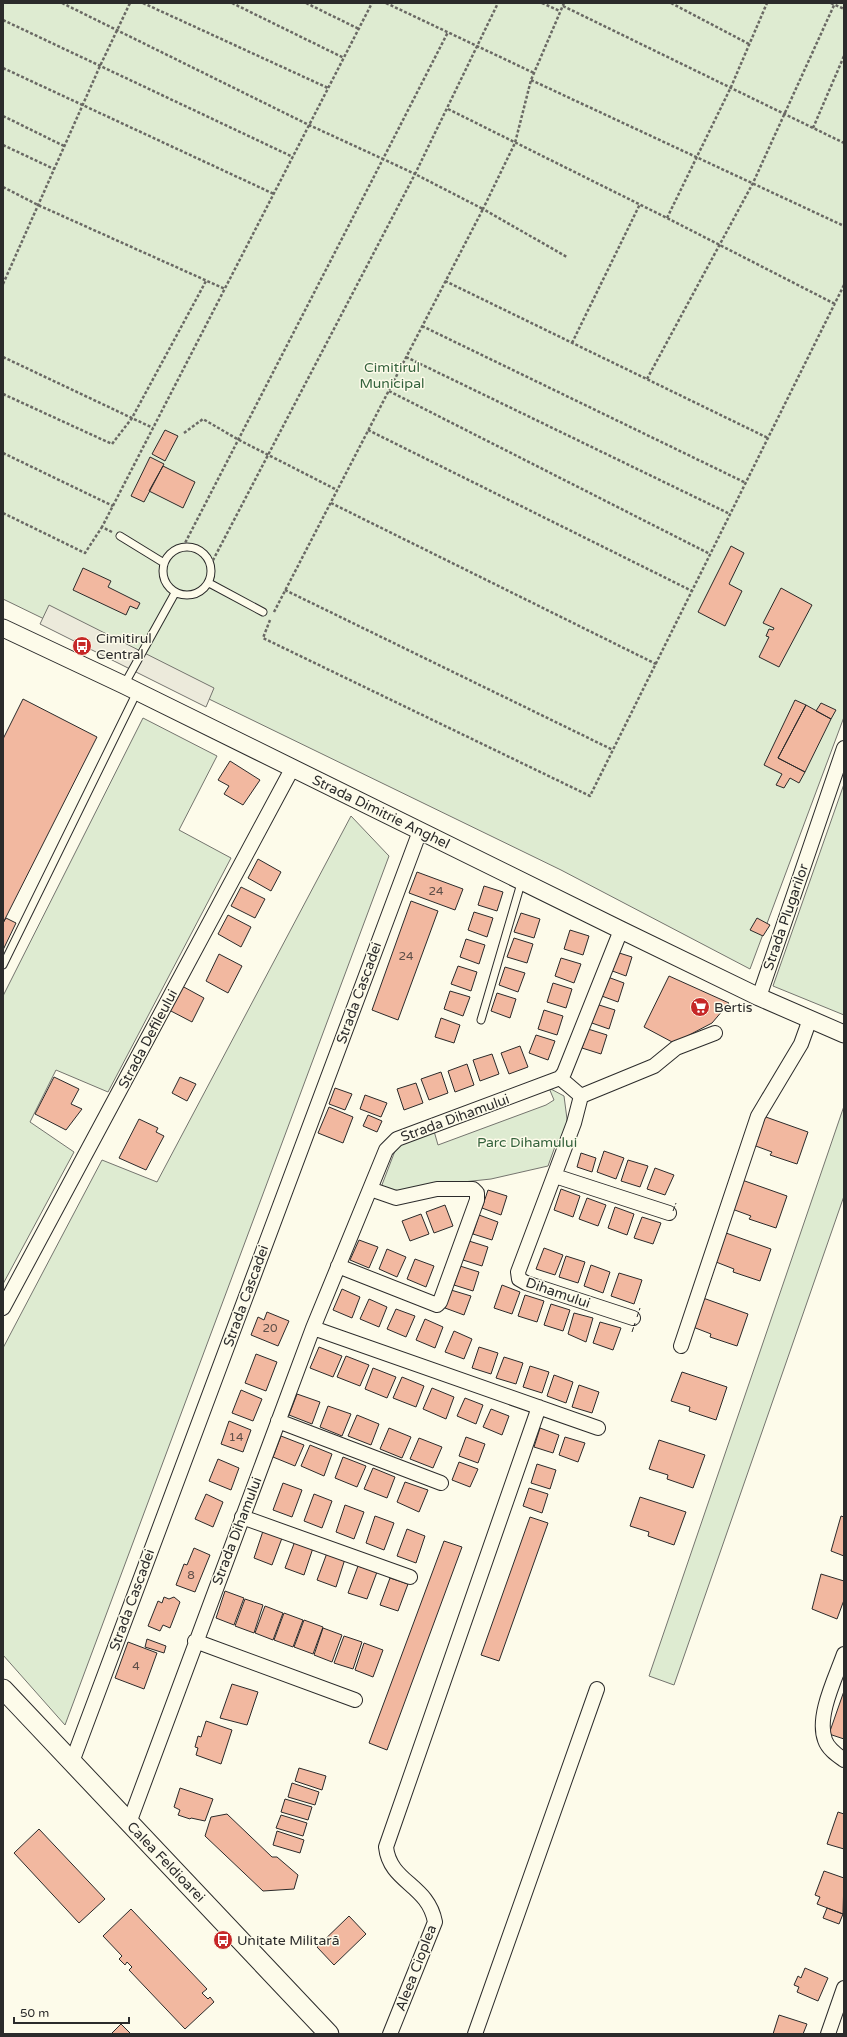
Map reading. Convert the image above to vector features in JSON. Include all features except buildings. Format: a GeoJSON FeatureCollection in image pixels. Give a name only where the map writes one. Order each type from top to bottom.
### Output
{"type":"FeatureCollection","features":[{"type":"Feature","properties":{"kind":"main road","name":"Calea Feldioarei"},"geometry":{"type":"LineString","coordinates":[[3,1689],[328,2034]]}},
{"type":"Feature","properties":{"kind":"street","name":"Strada Dimitrie Anghel"},"geometry":{"type":"LineString","coordinates":[[3,628],[131,688],[292,769],[759,997]]}},
{"type":"Feature","properties":{"kind":"street","name":"Strada Plugarilor"},"geometry":{"type":"LineString","coordinates":[[759,997],[844,748]]}},
{"type":"Feature","properties":{"kind":"street","name":"Strada Defileului"},"geometry":{"type":"LineString","coordinates":[[3,1308],[292,769]]}},
{"type":"Feature","properties":{"kind":"street","name":"Strada Cascadei"},"geometry":{"type":"LineString","coordinates":[[72,1762],[420,831]]}},
{"type":"Feature","properties":{"kind":"street"},"geometry":{"type":"LineString","coordinates":[[621,930],[564,1073],[560,1078],[581,1096],[654,1066],[676,1048],[715,1033]]}},
{"type":"Feature","properties":{"kind":"street"},"geometry":{"type":"LineString","coordinates":[[759,997],[844,1034]]}},
{"type":"Feature","properties":{"kind":"street"},"geometry":{"type":"LineString","coordinates":[[681,1346],[758,1116],[801,1044],[810,1020]]}},
{"type":"Feature","properties":{"kind":"street","name":"Strada Dihamului"},"geometry":{"type":"LineString","coordinates":[[129,1823],[195,1641],[313,1328],[386,1150],[397,1139],[560,1078]]}},
{"type":"Feature","properties":{"kind":"street","name":"Dihamului"},"geometry":{"type":"LineString","coordinates":[[581,1096],[574,1123],[518,1272],[519,1279],[526,1283],[633,1318]]}},
{"type":"Feature","properties":{"kind":"street"},"geometry":{"type":"LineString","coordinates":[[555,1176],[669,1213]]}},
{"type":"Feature","properties":{"kind":"street"},"geometry":{"type":"LineString","coordinates":[[338,1266],[437,1305],[440,1302],[476,1200],[477,1193],[473,1188],[437,1189],[396,1198],[370,1189]]}},
{"type":"Feature","properties":{"kind":"street"},"geometry":{"type":"LineString","coordinates":[[313,1328],[598,1428]]}},
{"type":"Feature","properties":{"kind":"street","name":"Aleea Cioplea"},"geometry":{"type":"LineString","coordinates":[[390,2034],[435,1922],[433,1910],[427,1900],[390,1866],[387,1858],[386,1847],[539,1407]]}},
{"type":"Feature","properties":{"kind":"street"},"geometry":{"type":"LineString","coordinates":[[278,1421],[441,1483]]}},
{"type":"Feature","properties":{"kind":"street"},"geometry":{"type":"LineString","coordinates":[[242,1517],[410,1577]]}},
{"type":"Feature","properties":{"kind":"street"},"geometry":{"type":"LineString","coordinates":[[195,1641],[356,1700]]}},
{"type":"Feature","properties":{"kind":"street"},"geometry":{"type":"LineString","coordinates":[[844,1654],[822,1720],[825,1741],[834,1752],[844,1760]]}},
{"type":"Feature","properties":{"kind":"street"},"geometry":{"type":"LineString","coordinates":[[475,2034],[597,1689]]}},
{"type":"Feature","properties":{"kind":"street"},"geometry":{"type":"LineString","coordinates":[[828,2034],[844,1988]]}},
{"type":"Feature","properties":{"kind":"lane"},"geometry":{"type":"LineString","coordinates":[[120,536],[164,563]]}},
{"type":"Feature","properties":{"kind":"lane"},"geometry":{"type":"LineString","coordinates":[[183,547],[199,550],[205,554],[211,564],[212,576],[209,584],[204,590],[190,596],[175,593],[168,587],[164,580],[164,563],[175,550],[183,547]]}},
{"type":"Feature","properties":{"kind":"lane"},"geometry":{"type":"LineString","coordinates":[[209,584],[263,612]]}},
{"type":"Feature","properties":{"kind":"lane"},"geometry":{"type":"LineString","coordinates":[[3,965],[175,593]]}},
{"type":"Feature","properties":{"kind":"lane"},"geometry":{"type":"LineString","coordinates":[[481,1020],[522,880]]}},
{"type":"Feature","properties":{"kind":"path"},"geometry":{"type":"LineString","coordinates":[[62,3],[309,125],[415,174],[567,257]]}},
{"type":"Feature","properties":{"kind":"path"},"geometry":{"type":"LineString","coordinates":[[3,284],[100,66],[130,3]]}},
{"type":"Feature","properties":{"kind":"path"},"geometry":{"type":"LineString","coordinates":[[143,3],[328,88]]}},
{"type":"Feature","properties":{"kind":"path"},"geometry":{"type":"LineString","coordinates":[[232,3],[344,58]]}},
{"type":"Feature","properties":{"kind":"path"},"geometry":{"type":"LineString","coordinates":[[306,3],[359,29]]}},
{"type":"Feature","properties":{"kind":"path"},"geometry":{"type":"LineString","coordinates":[[3,513],[86,553],[113,506],[372,3]]}},
{"type":"Feature","properties":{"kind":"path"},"geometry":{"type":"LineString","coordinates":[[386,3],[534,73]]}},
{"type":"Feature","properties":{"kind":"path"},"geometry":{"type":"LineString","coordinates":[[211,564],[415,174],[498,3]]}},
{"type":"Feature","properties":{"kind":"path"},"geometry":{"type":"LineString","coordinates":[[542,3],[560,11]]}},
{"type":"Feature","properties":{"kind":"path"},"geometry":{"type":"LineString","coordinates":[[671,3],[749,44]]}},
{"type":"Feature","properties":{"kind":"path"},"geometry":{"type":"LineString","coordinates":[[667,218],[731,87],[767,3]]}},
{"type":"Feature","properties":{"kind":"path"},"geometry":{"type":"LineString","coordinates":[[647,379],[753,183],[833,3],[844,9]]}},
{"type":"Feature","properties":{"kind":"path"},"geometry":{"type":"LineString","coordinates":[[844,142],[784,114],[563,4],[531,80],[515,143],[483,210],[285,590],[263,638],[590,796],[844,285]]}},
{"type":"Feature","properties":{"kind":"path"},"geometry":{"type":"LineString","coordinates":[[3,20],[293,157]]}},
{"type":"Feature","properties":{"kind":"path"},"geometry":{"type":"LineString","coordinates":[[183,547],[448,32]]}},
{"type":"Feature","properties":{"kind":"path"},"geometry":{"type":"LineString","coordinates":[[813,128],[844,56]]}},
{"type":"Feature","properties":{"kind":"path"},"geometry":{"type":"LineString","coordinates":[[3,68],[274,194]]}},
{"type":"Feature","properties":{"kind":"path"},"geometry":{"type":"LineString","coordinates":[[531,80],[844,226]]}},
{"type":"Feature","properties":{"kind":"path"},"geometry":{"type":"LineString","coordinates":[[447,109],[640,204],[834,304]]}},
{"type":"Feature","properties":{"kind":"path"},"geometry":{"type":"LineString","coordinates":[[3,116],[64,146]]}},
{"type":"Feature","properties":{"kind":"path"},"geometry":{"type":"LineString","coordinates":[[3,145],[54,169]]}},
{"type":"Feature","properties":{"kind":"path"},"geometry":{"type":"LineString","coordinates":[[3,187],[38,205],[225,289]]}},
{"type":"Feature","properties":{"kind":"path"},"geometry":{"type":"LineString","coordinates":[[572,343],[640,204]]}},
{"type":"Feature","properties":{"kind":"path"},"geometry":{"type":"LineString","coordinates":[[3,394],[112,444],[132,418],[206,281]]}},
{"type":"Feature","properties":{"kind":"path"},"geometry":{"type":"LineString","coordinates":[[445,281],[768,438]]}},
{"type":"Feature","properties":{"kind":"path"},"geometry":{"type":"LineString","coordinates":[[422,326],[746,482]]}},
{"type":"Feature","properties":{"kind":"path"},"geometry":{"type":"LineString","coordinates":[[3,357],[153,428]]}},
{"type":"Feature","properties":{"kind":"path"},"geometry":{"type":"LineString","coordinates":[[406,357],[730,514]]}},
{"type":"Feature","properties":{"kind":"path"},"geometry":{"type":"LineString","coordinates":[[389,391],[710,554]]}},
{"type":"Feature","properties":{"kind":"path"},"geometry":{"type":"LineString","coordinates":[[184,433],[203,419],[239,440],[337,490]]}},
{"type":"Feature","properties":{"kind":"path"},"geometry":{"type":"LineString","coordinates":[[368,430],[692,591]]}},
{"type":"Feature","properties":{"kind":"path"},"geometry":{"type":"LineString","coordinates":[[3,453],[113,506]]}},
{"type":"Feature","properties":{"kind":"path"},"geometry":{"type":"LineString","coordinates":[[331,503],[656,664]]}},
{"type":"Feature","properties":{"kind":"path"},"geometry":{"type":"LineString","coordinates":[[102,527],[120,536]]}},
{"type":"Feature","properties":{"kind":"path"},"geometry":{"type":"LineString","coordinates":[[285,590],[613,750]]}},
{"type":"Feature","properties":{"kind":"green space","name":"Cimitirul Municipal"},"geometry":{"type":"Polygon","coordinates":[[[3,3],[844,3],[844,717],[750,969],[561,870],[3,599],[3,3]]]}},
{"type":"Feature","properties":{"kind":"green space"},"geometry":{"type":"Polygon","coordinates":[[[143,718],[217,756],[179,830],[231,858],[108,1092],[56,1070],[30,1122],[74,1152],[3,1284],[3,996],[143,718]]]}},
{"type":"Feature","properties":{"kind":"green space"},"geometry":{"type":"Polygon","coordinates":[[[844,784],[844,1015],[773,986],[844,784]]]}},
{"type":"Feature","properties":{"kind":"green space"},"geometry":{"type":"Polygon","coordinates":[[[351,816],[389,856],[65,1725],[3,1655],[3,1348],[102,1160],[157,1182],[351,816]]]}},
{"type":"Feature","properties":{"kind":"green space","name":"Parc Dihamului"},"geometry":{"type":"Polygon","coordinates":[[[549,1088],[564,1096],[567,1119],[566,1134],[557,1141],[548,1166],[491,1179],[463,1182],[413,1193],[380,1190],[398,1143],[434,1131],[438,1145],[546,1105],[554,1100],[549,1088]]]}},
{"type":"Feature","properties":{"kind":"green space"},"geometry":{"type":"Polygon","coordinates":[[[844,1106],[844,1196],[674,1685],[649,1676],[844,1106]]]}},
{"type":"Feature","properties":{"kind":"shaded area"},"geometry":{"type":"Polygon","coordinates":[[[49,605],[214,688],[206,707],[40,624],[49,605]]]}},
{"type":"Feature","properties":{"kind":"fence"},"geometry":{"type":"LineString","coordinates":[[673,1211],[676,1203]]}},
{"type":"Feature","properties":{"kind":"fence"},"geometry":{"type":"LineString","coordinates":[[637,1317],[640,1308]]}},
{"type":"Feature","properties":{"kind":"fence"},"geometry":{"type":"LineString","coordinates":[[632,1332],[635,1323]]}},
{"type":"Feature","properties":{"kind":"place","name":"Cimitirul Central"},"geometry":{"type":"Point","coordinates":[82,646]}},
{"type":"Feature","properties":{"kind":"place","name":"Bertis"},"geometry":{"type":"Point","coordinates":[700,1007]}},
{"type":"Feature","properties":{"kind":"place","name":"Unitate Militară"},"geometry":{"type":"Point","coordinates":[223,1940]}}]}
